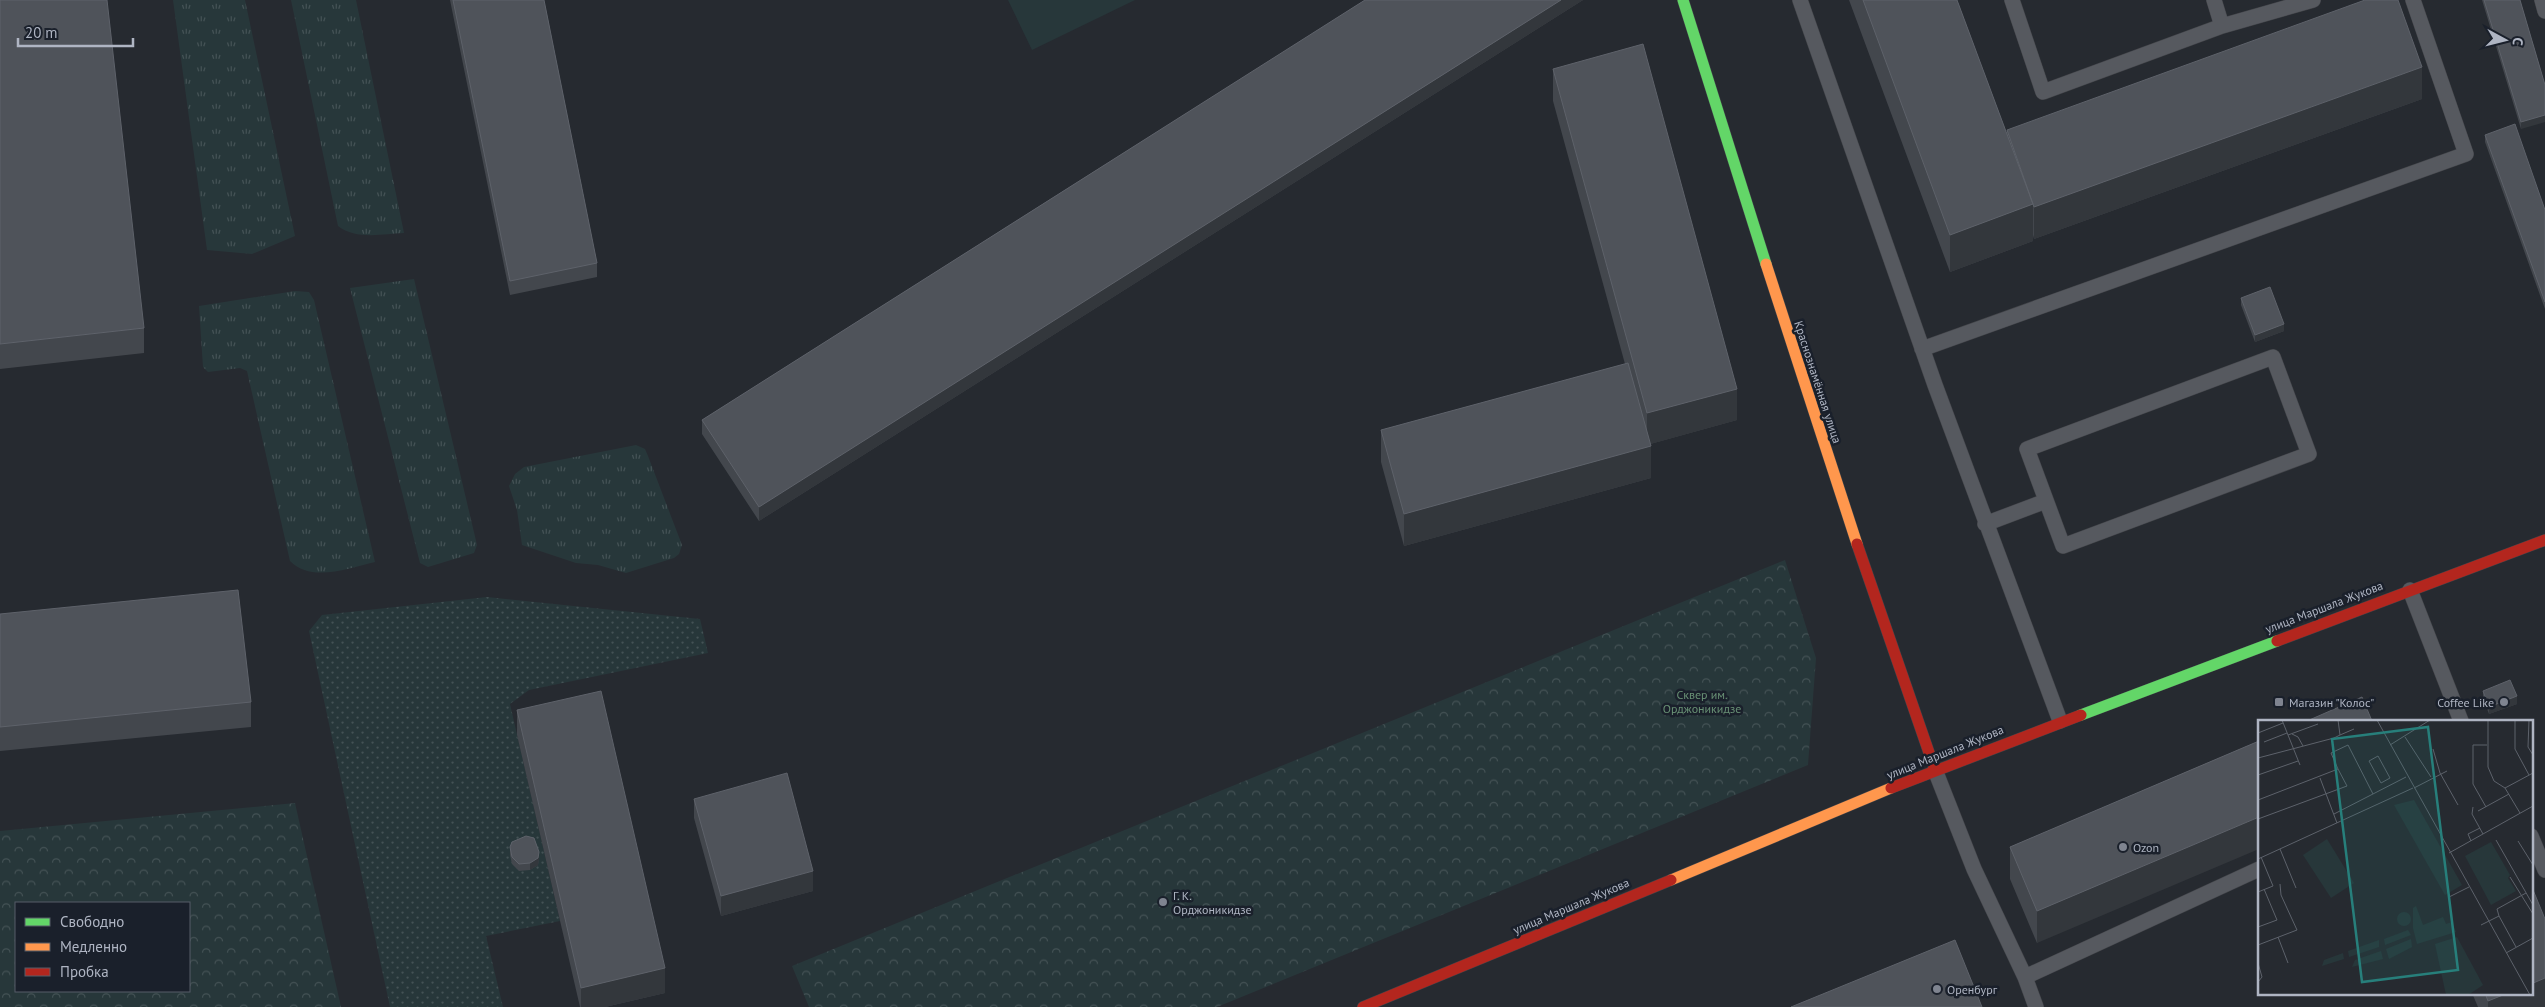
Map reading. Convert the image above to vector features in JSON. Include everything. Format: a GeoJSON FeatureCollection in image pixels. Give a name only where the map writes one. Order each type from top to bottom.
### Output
{"type":"FeatureCollection","features":[{"type":"Feature","properties":{"kind":"main road","name":"Краснознамённая улица"},"geometry":{"type":"LineString","coordinates":[[1683,0],[1839,492],[1935,770]]}},
{"type":"Feature","properties":{"kind":"main road","name":"улица Маршала Жукова"},"geometry":{"type":"LineString","coordinates":[[1363,1007],[1935,770],[2060,721],[2545,540]]}},
{"type":"Feature","properties":{"kind":"lane"},"geometry":{"type":"LineString","coordinates":[[1800,0],[1922,349],[2060,721]]}},
{"type":"Feature","properties":{"kind":"lane"},"geometry":{"type":"LineString","coordinates":[[2012,0],[2043,92],[2222,26],[2313,0]]}},
{"type":"Feature","properties":{"kind":"lane"},"geometry":{"type":"LineString","coordinates":[[2214,0],[2222,26]]}},
{"type":"Feature","properties":{"kind":"lane"},"geometry":{"type":"LineString","coordinates":[[1922,349],[2466,154],[2413,0]]}},
{"type":"Feature","properties":{"kind":"lane"},"geometry":{"type":"LineString","coordinates":[[2542,0],[2545,10]]}},
{"type":"Feature","properties":{"kind":"lane"},"geometry":{"type":"LineString","coordinates":[[2273,357],[2309,454],[2063,546],[2046,501],[2027,449],[2273,357]]}},
{"type":"Feature","properties":{"kind":"lane"},"geometry":{"type":"LineString","coordinates":[[1986,524],[2046,501]]}},
{"type":"Feature","properties":{"kind":"lane"},"geometry":{"type":"LineString","coordinates":[[2410,590],[2461,720]]}},
{"type":"Feature","properties":{"kind":"lane"},"geometry":{"type":"LineString","coordinates":[[1935,770],[1974,869],[2025,977],[2036,1007]]}},
{"type":"Feature","properties":{"kind":"lane"},"geometry":{"type":"LineString","coordinates":[[2532,838],[2545,870]]}},
{"type":"Feature","properties":{"kind":"lane"},"geometry":{"type":"LineString","coordinates":[[2025,977],[2258,869]]}},
{"type":"Feature","properties":{"kind":"green space"},"geometry":{"type":"Polygon","coordinates":[[[173,0],[245,0],[295,236],[252,254],[207,250],[173,0]]]}},
{"type":"Feature","properties":{"kind":"green space"},"geometry":{"type":"Polygon","coordinates":[[[291,0],[356,0],[404,233],[361,235],[338,226],[291,0]]]}},
{"type":"Feature","properties":{"kind":"green space"},"geometry":{"type":"Polygon","coordinates":[[[1008,0],[1135,0],[1032,50],[1008,0]]]}},
{"type":"Feature","properties":{"kind":"green space"},"geometry":{"type":"Polygon","coordinates":[[[414,279],[477,545],[474,553],[428,567],[420,563],[350,288],[414,279]]]}},
{"type":"Feature","properties":{"kind":"green space"},"geometry":{"type":"Polygon","coordinates":[[[295,291],[309,292],[314,300],[375,562],[331,572],[319,573],[309,571],[299,568],[290,561],[247,371],[240,368],[208,372],[203,367],[199,306],[295,291]]]}},
{"type":"Feature","properties":{"kind":"green space"},"geometry":{"type":"Polygon","coordinates":[[[636,445],[645,449],[648,456],[682,545],[679,554],[674,558],[626,573],[598,565],[576,563],[522,545],[517,510],[509,486],[515,474],[524,467],[636,445]]]}},
{"type":"Feature","properties":{"kind":"green space","name":"Сквер им. Орджоникидзе"},"geometry":{"type":"Polygon","coordinates":[[[1785,560],[1816,658],[1808,765],[1217,1007],[809,1007],[792,966],[1785,560]]]}},
{"type":"Feature","properties":{"kind":"green space"},"geometry":{"type":"Polygon","coordinates":[[[487,597],[700,619],[708,653],[529,690],[510,704],[560,921],[486,936],[503,1007],[390,1007],[309,631],[322,615],[487,597]]]}},
{"type":"Feature","properties":{"kind":"green space"},"geometry":{"type":"Polygon","coordinates":[[[295,803],[341,1007],[0,1007],[0,831],[295,803]]]}},
{"type":"Feature","properties":{"kind":"building"},"geometry":{"type":"Polygon","coordinates":[[[0,0],[107,0],[144,328],[0,344],[0,0]]]}},
{"type":"Feature","properties":{"kind":"building"},"geometry":{"type":"Polygon","coordinates":[[[453,0],[544,0],[597,263],[510,281],[453,0]]]}},
{"type":"Feature","properties":{"kind":"building"},"geometry":{"type":"Polygon","coordinates":[[[1365,0],[1561,0],[759,507],[702,420],[1365,0]]]}},
{"type":"Feature","properties":{"kind":"building"},"geometry":{"type":"Polygon","coordinates":[[[1863,0],[1957,0],[2033,204],[1950,235],[1863,0]]]}},
{"type":"Feature","properties":{"kind":"building"},"geometry":{"type":"Polygon","coordinates":[[[2365,0],[2398,0],[2422,67],[2034,207],[2007,130],[2365,0]]]}},
{"type":"Feature","properties":{"kind":"building"},"geometry":{"type":"Polygon","coordinates":[[[2484,0],[2520,0],[2545,85],[2545,115],[2521,122],[2484,0]]]}},
{"type":"Feature","properties":{"kind":"building"},"geometry":{"type":"Polygon","coordinates":[[[1643,44],[1737,389],[1647,413],[1553,69],[1643,44]]]}},
{"type":"Feature","properties":{"kind":"building"},"geometry":{"type":"Polygon","coordinates":[[[2515,124],[2545,210],[2545,302],[2485,135],[2515,124]]]}},
{"type":"Feature","properties":{"kind":"building"},"geometry":{"type":"Polygon","coordinates":[[[2270,287],[2284,324],[2255,335],[2241,298],[2270,287]]]}},
{"type":"Feature","properties":{"kind":"building"},"geometry":{"type":"Polygon","coordinates":[[[1628,363],[1651,446],[1404,514],[1381,430],[1628,363]]]}},
{"type":"Feature","properties":{"kind":"building"},"geometry":{"type":"Polygon","coordinates":[[[238,590],[251,702],[0,727],[0,614],[238,590]]]}},
{"type":"Feature","properties":{"kind":"building"},"geometry":{"type":"Polygon","coordinates":[[[2510,680],[2517,696],[2489,707],[2483,691],[2510,680]]]}},
{"type":"Feature","properties":{"kind":"building"},"geometry":{"type":"Polygon","coordinates":[[[601,691],[665,968],[581,988],[517,710],[601,691]]]}},
{"type":"Feature","properties":{"kind":"building"},"geometry":{"type":"Polygon","coordinates":[[[2362,697],[2372,720],[2309,720],[2362,697]]]}},
{"type":"Feature","properties":{"kind":"building"},"geometry":{"type":"Polygon","coordinates":[[[2258,741],[2258,817],[2037,911],[2010,847],[2258,741]]]}},
{"type":"Feature","properties":{"kind":"building"},"geometry":{"type":"Polygon","coordinates":[[[787,773],[813,871],[721,896],[694,799],[787,773]]]}},
{"type":"Feature","properties":{"kind":"building"},"geometry":{"type":"Polygon","coordinates":[[[526,836],[534,838],[539,852],[538,858],[530,863],[519,864],[512,857],[510,847],[512,842],[526,836]]]}},
{"type":"Feature","properties":{"kind":"building"},"geometry":{"type":"Polygon","coordinates":[[[2532,887],[2545,919],[2545,978],[2532,984],[2532,887]]]}},
{"type":"Feature","properties":{"kind":"building"},"geometry":{"type":"Polygon","coordinates":[[[1955,940],[1982,1007],[1791,1007],[1955,940]]]}},
{"type":"Feature","properties":{"kind":"building"},"geometry":{"type":"Polygon","coordinates":[[[2485,994],[2506,994],[2488,1001],[2485,994]]]}},
{"type":"Feature","properties":{"kind":"traffic: fast"},"geometry":{"type":"LineString","coordinates":[[1683,0],[1766,264]]}},
{"type":"Feature","properties":{"kind":"traffic: fast"},"geometry":{"type":"LineString","coordinates":[[2081,715],[2277,641]]}},
{"type":"Feature","properties":{"kind":"traffic: slow"},"geometry":{"type":"LineString","coordinates":[[1766,264],[1857,544]]}},
{"type":"Feature","properties":{"kind":"traffic: slow"},"geometry":{"type":"LineString","coordinates":[[1671,880],[1891,788]]}},
{"type":"Feature","properties":{"kind":"traffic: jam"},"geometry":{"type":"LineString","coordinates":[[2277,641],[2545,540]]}},
{"type":"Feature","properties":{"kind":"traffic: jam"},"geometry":{"type":"LineString","coordinates":[[1857,544],[1935,770]]}},
{"type":"Feature","properties":{"kind":"traffic: jam"},"geometry":{"type":"LineString","coordinates":[[1891,788],[2081,715]]}},
{"type":"Feature","properties":{"kind":"traffic: jam"},"geometry":{"type":"LineString","coordinates":[[1363,1007],[1671,880]]}},
{"type":"Feature","properties":{"kind":"place","name":"Магазин \"Колос\""},"geometry":{"type":"Point","coordinates":[2279,702]}},
{"type":"Feature","properties":{"kind":"place","name":"Coffee Like"},"geometry":{"type":"Point","coordinates":[2504,702]}},
{"type":"Feature","properties":{"kind":"place","name":"Ozon"},"geometry":{"type":"Point","coordinates":[2123,847]}},
{"type":"Feature","properties":{"kind":"place","name":"Г. К. Орджоникидзе"},"geometry":{"type":"Point","coordinates":[1163,902]}},
{"type":"Feature","properties":{"kind":"place","name":"Оренбург"},"geometry":{"type":"Point","coordinates":[1937,989]}}]}
